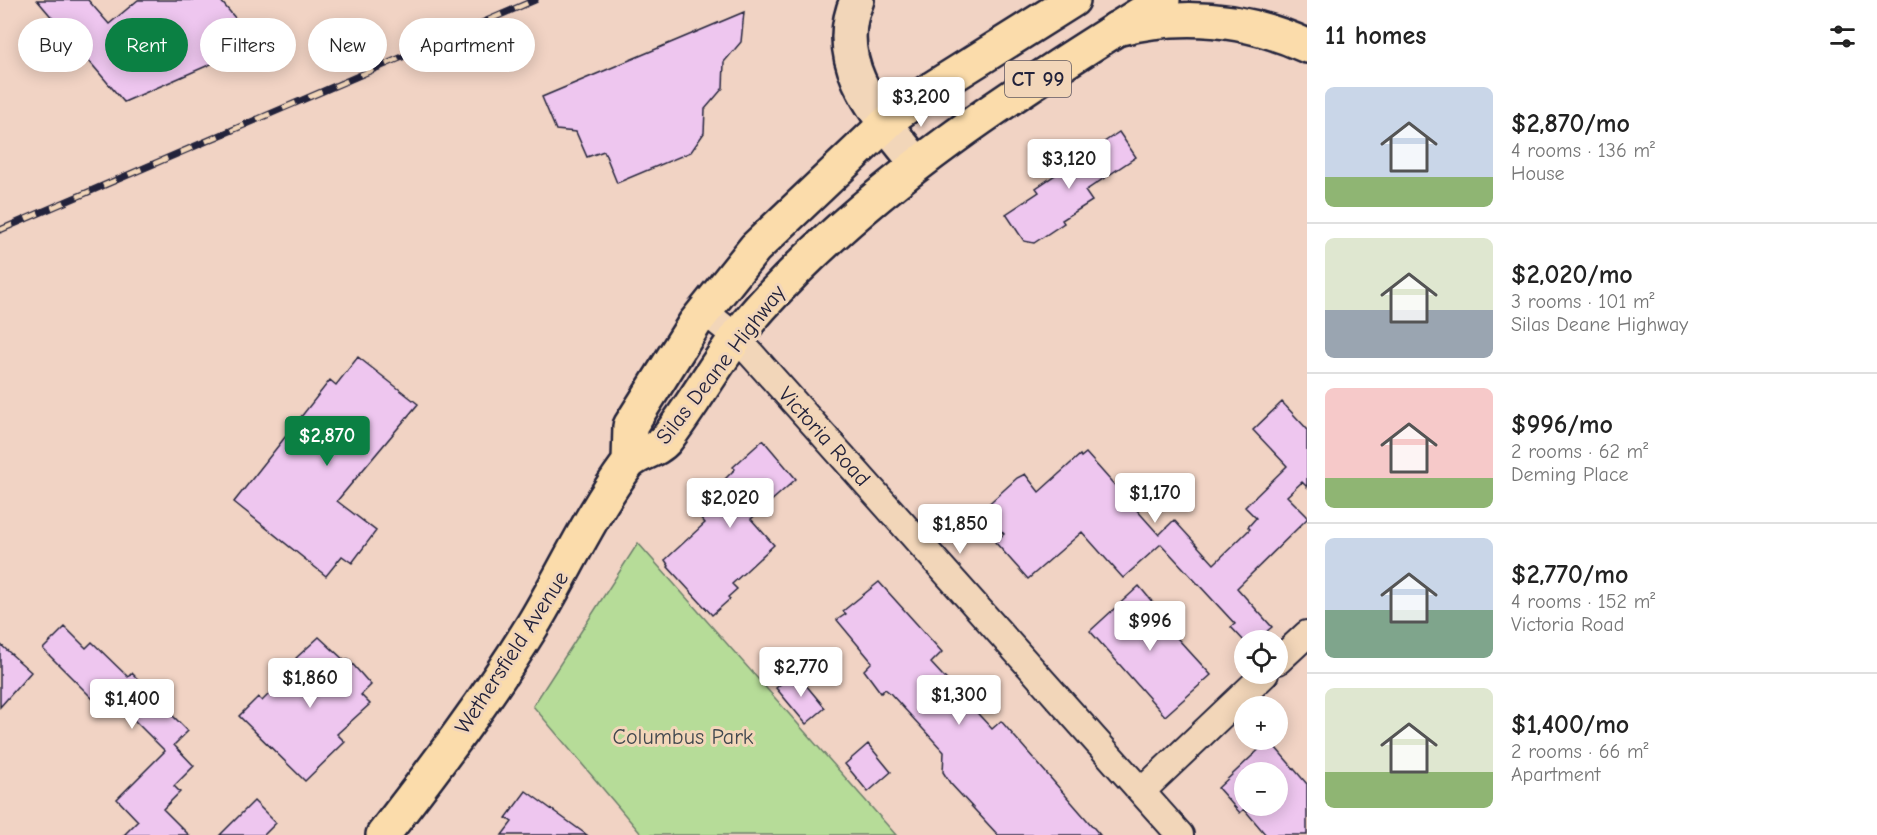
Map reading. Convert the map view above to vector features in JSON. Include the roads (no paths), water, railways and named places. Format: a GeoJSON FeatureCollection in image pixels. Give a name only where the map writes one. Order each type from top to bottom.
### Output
{"type":"FeatureCollection","features":[{"type":"Feature","properties":{"kind":"main road","name":"Silas Deane Highway"},"geometry":{"type":"LineString","coordinates":[[1063,7],[921,96],[885,123],[755,248],[704,311],[630,426],[629,462],[663,444],[736,337],[772,295],[842,225],[917,164],[1077,54],[1163,0]]}},
{"type":"Feature","properties":{"kind":"main road"},"geometry":{"type":"LineString","coordinates":[[1063,7],[1077,54]]}},
{"type":"Feature","properties":{"kind":"main road"},"geometry":{"type":"LineString","coordinates":[[1116,29],[1161,20],[1221,20],[1258,27],[1307,46]]}},
{"type":"Feature","properties":{"kind":"main road","name":"Wethersfield Avenue"},"geometry":{"type":"LineString","coordinates":[[383,835],[440,760],[513,655],[629,462]]}},
{"type":"Feature","properties":{"kind":"street"},"geometry":{"type":"LineString","coordinates":[[857,0],[849,32],[850,58],[862,89],[917,164]]}},
{"type":"Feature","properties":{"kind":"street","name":"Victoria Road"},"geometry":{"type":"LineString","coordinates":[[704,311],[736,337],[1180,835]]}},
{"type":"Feature","properties":{"kind":"street"},"geometry":{"type":"LineString","coordinates":[[1288,652],[1307,634]]}},
{"type":"Feature","properties":{"kind":"street"},"geometry":{"type":"LineString","coordinates":[[1142,791],[1254,684]]}},
{"type":"Feature","properties":{"kind":"railway"},"geometry":{"type":"LineString","coordinates":[[0,230],[535,0]]}},
{"type":"Feature","properties":{"kind":"park label","name":"Columbus Park"},"geometry":{"type":"Point","coordinates":[683,736]}}]}
